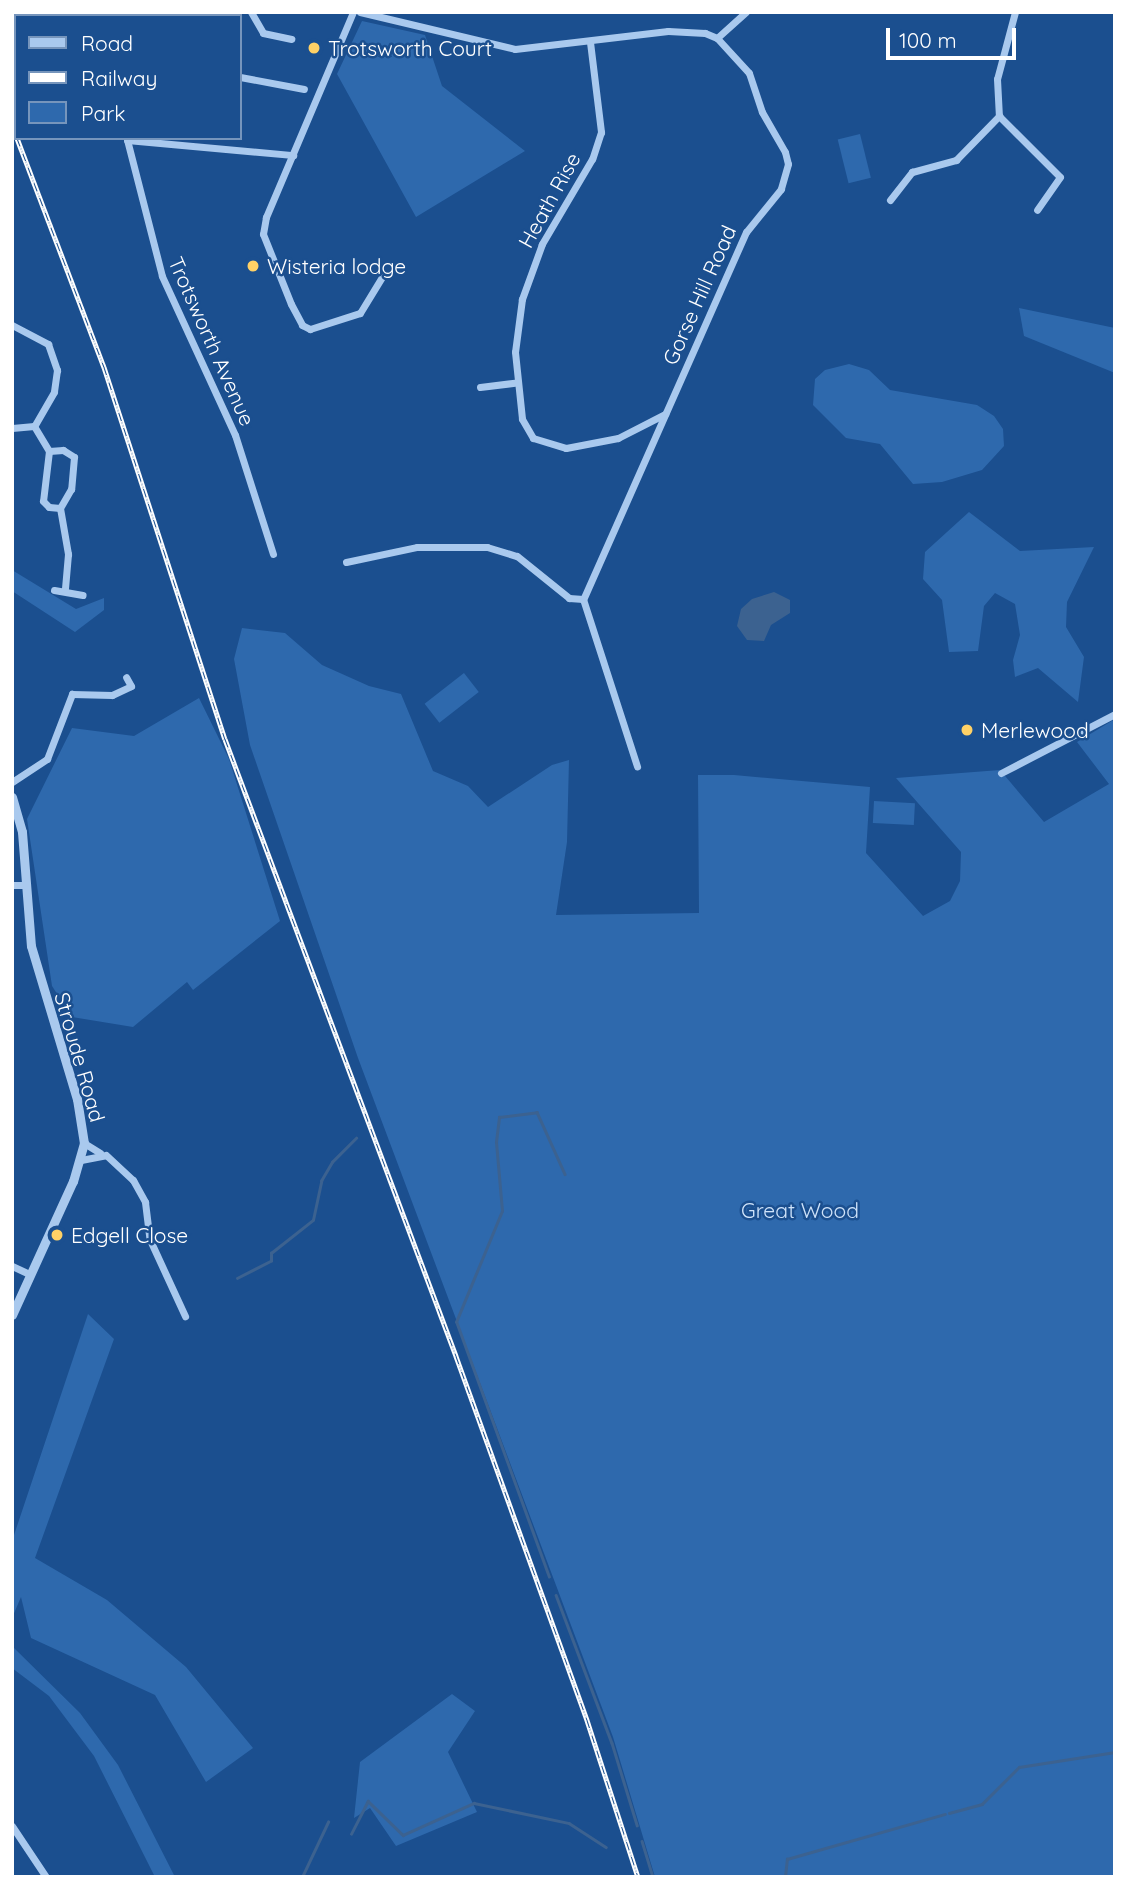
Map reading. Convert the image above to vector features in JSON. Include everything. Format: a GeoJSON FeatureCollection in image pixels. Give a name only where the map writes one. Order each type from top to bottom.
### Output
{"type":"FeatureCollection","features":[{"type":"Feature","properties":{"kind":"street"},"geometry":{"type":"LineString","coordinates":[[251,12],[263,33],[291,39]]}},
{"type":"Feature","properties":{"kind":"street"},"geometry":{"type":"LineString","coordinates":[[353,12],[262,234],[302,325],[320,329],[360,313],[382,278]]}},
{"type":"Feature","properties":{"kind":"street"},"geometry":{"type":"LineString","coordinates":[[360,12],[515,49],[679,30],[717,38],[746,12]]}},
{"type":"Feature","properties":{"kind":"street"},"geometry":{"type":"LineString","coordinates":[[1015,12],[997,79],[999,116],[1060,177],[1037,210]]}},
{"type":"Feature","properties":{"kind":"street","name":"Gorse Hill Road"},"geometry":{"type":"LineString","coordinates":[[583,599],[746,232],[781,189],[788,164],[749,73],[717,38]]}},
{"type":"Feature","properties":{"kind":"street","name":"Heath Rise"},"geometry":{"type":"LineString","coordinates":[[590,42],[601,132],[593,159],[553,223],[525,289],[516,327],[516,383],[528,433],[550,446],[609,441],[666,413]]}},
{"type":"Feature","properties":{"kind":"street"},"geometry":{"type":"LineString","coordinates":[[242,77],[304,89]]}},
{"type":"Feature","properties":{"kind":"street"},"geometry":{"type":"LineString","coordinates":[[890,200],[912,172],[956,160],[999,116]]}},
{"type":"Feature","properties":{"kind":"street","name":"Trotsworth Avenue"},"geometry":{"type":"LineString","coordinates":[[127,140],[162,276],[235,435],[273,554]]}},
{"type":"Feature","properties":{"kind":"street","name":"Trotsworth Avenue"},"geometry":{"type":"LineString","coordinates":[[137,140],[293,155]]}},
{"type":"Feature","properties":{"kind":"street"},"geometry":{"type":"LineString","coordinates":[[12,325],[41,338],[55,359],[54,391],[34,426]]}},
{"type":"Feature","properties":{"kind":"street"},"geometry":{"type":"LineString","coordinates":[[480,387],[516,383]]}},
{"type":"Feature","properties":{"kind":"street"},"geometry":{"type":"LineString","coordinates":[[12,428],[34,426]]}},
{"type":"Feature","properties":{"kind":"street"},"geometry":{"type":"LineString","coordinates":[[34,426],[49,451],[43,501],[49,508],[60,508]]}},
{"type":"Feature","properties":{"kind":"street"},"geometry":{"type":"LineString","coordinates":[[49,451],[62,450],[74,457],[71,489],[60,508],[68,554],[65,590]]}},
{"type":"Feature","properties":{"kind":"street"},"geometry":{"type":"LineString","coordinates":[[346,562],[417,547],[487,547],[517,556],[569,598],[583,599],[638,766]]}},
{"type":"Feature","properties":{"kind":"street"},"geometry":{"type":"LineString","coordinates":[[54,590],[83,595]]}},
{"type":"Feature","properties":{"kind":"street"},"geometry":{"type":"LineString","coordinates":[[12,782],[47,759],[72,694],[112,695],[131,686],[126,677]]}},
{"type":"Feature","properties":{"kind":"street"},"geometry":{"type":"LineString","coordinates":[[1001,773],[1115,714]]}},
{"type":"Feature","properties":{"kind":"street","name":"Stroude Road"},"geometry":{"type":"LineString","coordinates":[[12,797],[22,832],[31,946],[77,1099],[84,1143],[81,1160],[12,1315]]}},
{"type":"Feature","properties":{"kind":"street"},"geometry":{"type":"LineString","coordinates":[[12,885],[25,885]]}},
{"type":"Feature","properties":{"kind":"street"},"geometry":{"type":"LineString","coordinates":[[84,1143],[110,1157],[133,1180],[145,1202],[150,1240],[185,1316]]}},
{"type":"Feature","properties":{"kind":"street"},"geometry":{"type":"LineString","coordinates":[[81,1160],[100,1153]]}},
{"type":"Feature","properties":{"kind":"street"},"geometry":{"type":"LineString","coordinates":[[12,1266],[29,1274]]}},
{"type":"Feature","properties":{"kind":"street"},"geometry":{"type":"LineString","coordinates":[[12,1826],[46,1877]]}},
{"type":"Feature","properties":{"kind":"green space"},"geometry":{"type":"Polygon","coordinates":[[[362,21],[425,35],[442,86],[525,151],[416,217],[337,74],[362,21]]]}},
{"type":"Feature","properties":{"kind":"green space"},"geometry":{"type":"Polygon","coordinates":[[[860,134],[871,178],[849,183],[838,140],[860,134]]]}},
{"type":"Feature","properties":{"kind":"green space"},"geometry":{"type":"Polygon","coordinates":[[[1019,308],[1115,328],[1115,373],[1024,336],[1019,308]]]}},
{"type":"Feature","properties":{"kind":"green space"},"geometry":{"type":"Polygon","coordinates":[[[849,364],[869,370],[890,390],[977,405],[994,416],[1003,429],[1004,446],[982,470],[942,482],[913,484],[880,444],[846,438],[813,405],[815,379],[825,370],[849,364]]]}},
{"type":"Feature","properties":{"kind":"green space"},"geometry":{"type":"Polygon","coordinates":[[[969,512],[1020,551],[1094,547],[1067,602],[1066,627],[1084,657],[1078,702],[1038,668],[1015,677],[1013,660],[1020,635],[1015,604],[995,593],[984,606],[978,651],[949,652],[942,600],[923,579],[925,552],[969,512]]]}},
{"type":"Feature","properties":{"kind":"green space"},"geometry":{"type":"Polygon","coordinates":[[[12,570],[76,609],[104,598],[104,610],[75,632],[12,591],[12,570]]]}},
{"type":"Feature","properties":{"kind":"green space","name":"Great Wood"},"geometry":{"type":"Polygon","coordinates":[[[242,628],[285,633],[322,665],[369,686],[401,694],[433,771],[468,786],[488,807],[552,765],[569,760],[567,842],[556,915],[699,913],[698,775],[734,775],[870,787],[866,853],[923,916],[950,901],[960,881],[961,852],[896,778],[1000,770],[1044,822],[1109,784],[1077,742],[1115,719],[1115,1877],[655,1877],[613,1737],[358,1058],[250,745],[234,659],[242,628]]]}},
{"type":"Feature","properties":{"kind":"green space"},"geometry":{"type":"Polygon","coordinates":[[[464,673],[479,692],[439,723],[425,704],[464,673]]]}},
{"type":"Feature","properties":{"kind":"green space"},"geometry":{"type":"Polygon","coordinates":[[[199,698],[229,759],[280,921],[193,990],[187,982],[133,1027],[72,1017],[52,986],[27,819],[72,728],[134,736],[199,698]]]}},
{"type":"Feature","properties":{"kind":"green space"},"geometry":{"type":"Polygon","coordinates":[[[874,801],[915,803],[914,825],[873,823],[874,801]]]}},
{"type":"Feature","properties":{"kind":"green space"},"geometry":{"type":"Polygon","coordinates":[[[88,1314],[114,1339],[35,1558],[107,1600],[186,1667],[253,1748],[206,1782],[155,1695],[31,1638],[21,1597],[12,1618],[12,1541],[88,1314]]]}},
{"type":"Feature","properties":{"kind":"green space"},"geometry":{"type":"Polygon","coordinates":[[[12,1646],[80,1713],[118,1765],[175,1877],[155,1877],[94,1756],[49,1696],[12,1668],[12,1646]]]}},
{"type":"Feature","properties":{"kind":"green space"},"geometry":{"type":"Polygon","coordinates":[[[452,1694],[475,1711],[448,1752],[477,1812],[396,1846],[370,1808],[354,1818],[360,1762],[452,1694]]]}},
{"type":"Feature","properties":{"kind":"shaded area"},"geometry":{"type":"Polygon","coordinates":[[[774,592],[790,600],[790,613],[771,625],[764,641],[747,640],[737,626],[741,609],[752,599],[774,592]]]}},
{"type":"Feature","properties":{"kind":"waterway"},"geometry":{"type":"LineString","coordinates":[[549,1577],[456,1322],[502,1211],[496,1142],[499,1117],[537,1112],[565,1174]]}},
{"type":"Feature","properties":{"kind":"waterway"},"geometry":{"type":"LineString","coordinates":[[237,1278],[271,1261],[271,1253],[313,1220],[321,1181],[332,1162],[356,1138]]}},
{"type":"Feature","properties":{"kind":"waterway"},"geometry":{"type":"LineString","coordinates":[[556,1595],[612,1743],[637,1825]]}},
{"type":"Feature","properties":{"kind":"waterway"},"geometry":{"type":"LineString","coordinates":[[949,1813],[982,1804],[1019,1767],[1115,1752]]}},
{"type":"Feature","properties":{"kind":"waterway"},"geometry":{"type":"LineString","coordinates":[[351,1834],[368,1801],[403,1835],[474,1803],[569,1823],[606,1847]]}},
{"type":"Feature","properties":{"kind":"waterway"},"geometry":{"type":"LineString","coordinates":[[785,1877],[787,1859],[945,1814]]}},
{"type":"Feature","properties":{"kind":"waterway"},"geometry":{"type":"LineString","coordinates":[[302,1877],[328,1822]]}},
{"type":"Feature","properties":{"kind":"waterway"},"geometry":{"type":"LineString","coordinates":[[642,1841],[653,1877]]}},
{"type":"Feature","properties":{"kind":"railway"},"geometry":{"type":"LineString","coordinates":[[12,125],[14,130]]}},
{"type":"Feature","properties":{"kind":"railway"},"geometry":{"type":"LineString","coordinates":[[18,140],[104,367],[225,739],[456,1356],[587,1720],[638,1877]]}},
{"type":"Feature","properties":{"kind":"place","name":"Trotsworth Court"},"geometry":{"type":"Point","coordinates":[314,48]}},
{"type":"Feature","properties":{"kind":"place","name":"Wisteria lodge"},"geometry":{"type":"Point","coordinates":[253,266]}},
{"type":"Feature","properties":{"kind":"place","name":"Merlewood"},"geometry":{"type":"Point","coordinates":[967,730]}},
{"type":"Feature","properties":{"kind":"place","name":"Edgell Close"},"geometry":{"type":"Point","coordinates":[57,1235]}}]}
